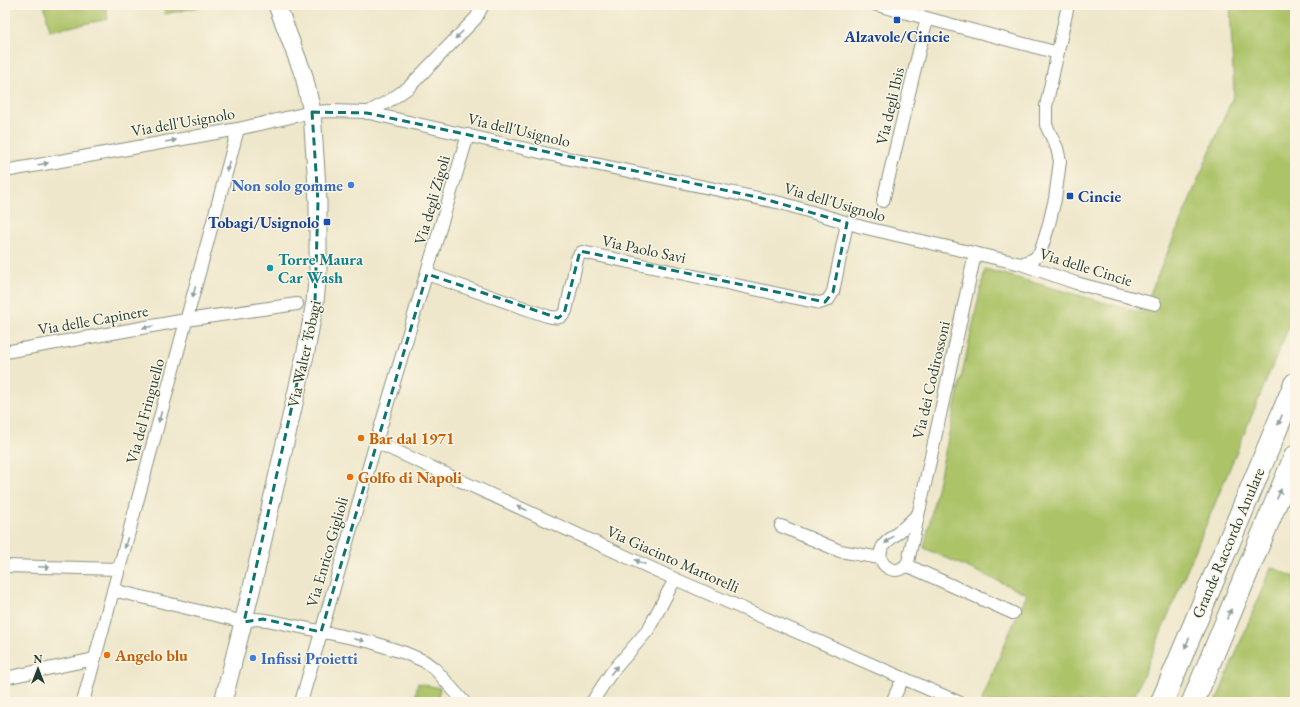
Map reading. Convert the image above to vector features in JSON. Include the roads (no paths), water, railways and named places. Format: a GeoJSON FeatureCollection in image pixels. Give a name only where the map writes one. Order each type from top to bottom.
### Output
{"type":"FeatureCollection","features":[{"type":"Feature","properties":{"kind":"highway","name":"Grande Raccordo Anulare"},"geometry":{"type":"LineString","coordinates":[[1162,702],[1295,384]]}},
{"type":"Feature","properties":{"kind":"highway","name":"Grande Raccordo Anulare"},"geometry":{"type":"LineString","coordinates":[[1193,702],[1295,457]]}},
{"type":"Feature","properties":{"kind":"street","name":"Via Walter Tobagi"},"geometry":{"type":"LineString","coordinates":[[223,702],[244,622],[306,351],[316,294],[318,271],[318,202],[312,112],[302,69],[277,5]]}},
{"type":"Feature","properties":{"kind":"street"},"geometry":{"type":"LineString","coordinates":[[367,112],[392,98],[413,83],[476,18],[483,5]]}},
{"type":"Feature","properties":{"kind":"street"},"geometry":{"type":"LineString","coordinates":[[878,5],[1058,53]]}},
{"type":"Feature","properties":{"kind":"street","name":"Via delle Cincie"},"geometry":{"type":"LineString","coordinates":[[1021,264],[1034,259],[1040,253],[1048,228],[1057,189],[1060,164],[1059,156],[1048,131],[1045,113],[1047,97],[1068,5]]}},
{"type":"Feature","properties":{"kind":"street","name":"Via degli Ibis"},"geometry":{"type":"LineString","coordinates":[[883,201],[927,18]]}},
{"type":"Feature","properties":{"kind":"street","name":"Via dell'Usignolo"},"geometry":{"type":"LineString","coordinates":[[5,171],[238,128],[312,112],[367,112],[566,158],[761,198],[847,223],[1021,264]]}},
{"type":"Feature","properties":{"kind":"street","name":"Via del Fringuello"},"geometry":{"type":"LineString","coordinates":[[83,702],[238,128]]}},
{"type":"Feature","properties":{"kind":"street","name":"Via degli Zigoli"},"geometry":{"type":"LineString","coordinates":[[427,274],[468,135]]}},
{"type":"Feature","properties":{"kind":"street","name":"Via Paolo Savi"},"geometry":{"type":"LineString","coordinates":[[427,274],[547,316],[558,318],[562,317],[566,311],[579,255],[582,252],[820,303],[828,300],[833,292],[847,223]]}},
{"type":"Feature","properties":{"kind":"street","name":"Via dei Codirossoni"},"geometry":{"type":"LineString","coordinates":[[906,566],[975,254]]}},
{"type":"Feature","properties":{"kind":"street","name":"Via delle Cincie"},"geometry":{"type":"LineString","coordinates":[[1021,264],[1076,283],[1155,304]]}},
{"type":"Feature","properties":{"kind":"street","name":"Via Enrico Giglioli"},"geometry":{"type":"LineString","coordinates":[[301,702],[376,442],[427,274]]}},
{"type":"Feature","properties":{"kind":"street","name":"Via delle Capinere"},"geometry":{"type":"LineString","coordinates":[[5,352],[186,320],[297,304]]}},
{"type":"Feature","properties":{"kind":"street","name":"Via Giacinto Martorelli"},"geometry":{"type":"LineString","coordinates":[[376,442],[675,578],[958,702]]}},
{"type":"Feature","properties":{"kind":"street"},"geometry":{"type":"LineString","coordinates":[[918,514],[884,544],[880,558],[884,566],[893,570],[906,566],[1012,613]]}},
{"type":"Feature","properties":{"kind":"street"},"geometry":{"type":"LineString","coordinates":[[781,526],[840,550],[880,558]]}},
{"type":"Feature","properties":{"kind":"street"},"geometry":{"type":"LineString","coordinates":[[5,566],[119,569]]}},
{"type":"Feature","properties":{"kind":"street"},"geometry":{"type":"LineString","coordinates":[[592,702],[611,672],[648,630],[675,578]]}},
{"type":"Feature","properties":{"kind":"street"},"geometry":{"type":"LineString","coordinates":[[113,590],[244,622],[255,619],[263,619],[385,646],[417,658],[428,664],[440,674],[464,702]]}},
{"type":"Feature","properties":{"kind":"street"},"geometry":{"type":"LineString","coordinates":[[5,678],[94,659]]}},
{"type":"Feature","properties":{"kind":"street"},"geometry":{"type":"LineString","coordinates":[[892,702],[903,678]]}},
{"type":"Feature","properties":{"kind":"place","name":"Alzavole/Cincie"},"geometry":{"type":"Point","coordinates":[897,20]}},
{"type":"Feature","properties":{"kind":"place","name":"Non solo gomme"},"geometry":{"type":"Point","coordinates":[351,185]}},
{"type":"Feature","properties":{"kind":"place","name":"Cincie"},"geometry":{"type":"Point","coordinates":[1070,196]}},
{"type":"Feature","properties":{"kind":"place","name":"Tobagi/Usignolo"},"geometry":{"type":"Point","coordinates":[327,222]}},
{"type":"Feature","properties":{"kind":"place","name":"Torre Maura Car Wash"},"geometry":{"type":"Point","coordinates":[270,268]}},
{"type":"Feature","properties":{"kind":"place","name":"Bar dal 1971"},"geometry":{"type":"Point","coordinates":[361,438]}},
{"type":"Feature","properties":{"kind":"place","name":"Golfo di Napoli"},"geometry":{"type":"Point","coordinates":[350,477]}},
{"type":"Feature","properties":{"kind":"place","name":"Angelo blu"},"geometry":{"type":"Point","coordinates":[107,655]}},
{"type":"Feature","properties":{"kind":"place","name":"Infissi Proietti"},"geometry":{"type":"Point","coordinates":[253,658]}}]}
